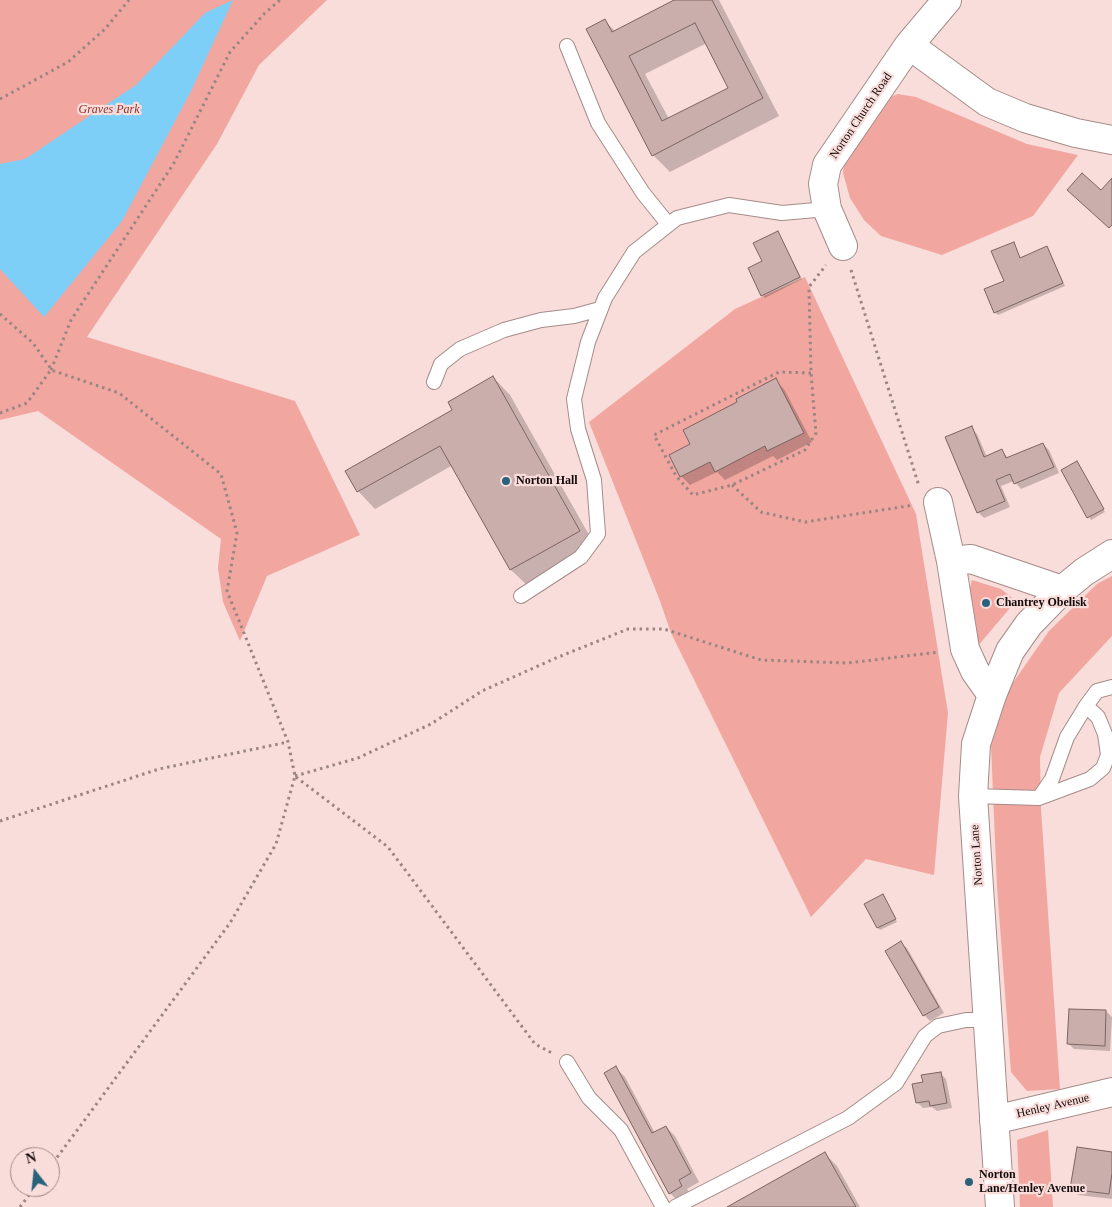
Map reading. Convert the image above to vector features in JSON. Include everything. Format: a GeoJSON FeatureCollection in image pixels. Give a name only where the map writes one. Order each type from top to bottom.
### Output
{"type":"FeatureCollection","features":[{"type":"Feature","properties":{"kind":"street","name":"Norton Church Road"},"geometry":{"type":"LineString","coordinates":[[843,246],[827,209],[823,184],[827,165],[909,45],[947,0]]}},
{"type":"Feature","properties":{"kind":"street"},"geometry":{"type":"LineString","coordinates":[[909,45],[987,102],[1025,118],[1076,134],[1112,140]]}},
{"type":"Feature","properties":{"kind":"street"},"geometry":{"type":"LineString","coordinates":[[931,503],[952,562],[965,649],[975,671],[992,695]]}},
{"type":"Feature","properties":{"kind":"street","name":"Norton Lane"},"geometry":{"type":"LineString","coordinates":[[1000,1207],[973,796],[976,744],[992,695],[1010,651],[1029,624],[1062,590],[1084,572],[1112,554]]}},
{"type":"Feature","properties":{"kind":"street"},"geometry":{"type":"LineString","coordinates":[[952,562],[971,559],[1062,590]]}},
{"type":"Feature","properties":{"kind":"street","name":"Henley Avenue"},"geometry":{"type":"LineString","coordinates":[[994,1120],[1112,1092]]}},
{"type":"Feature","properties":{"kind":"lane"},"geometry":{"type":"LineString","coordinates":[[567,46],[598,123],[643,193],[668,224]]}},
{"type":"Feature","properties":{"kind":"lane"},"geometry":{"type":"LineString","coordinates":[[521,596],[581,557],[598,534],[594,480],[578,429],[574,399],[588,342],[600,309],[634,252],[677,218],[729,206],[782,213],[827,209]]}},
{"type":"Feature","properties":{"kind":"lane"},"geometry":{"type":"LineString","coordinates":[[434,382],[441,364],[460,349],[513,328],[541,320],[574,316],[600,309]]}},
{"type":"Feature","properties":{"kind":"lane"},"geometry":{"type":"LineString","coordinates":[[1039,798],[1052,779],[1067,737],[1086,706],[1096,691],[1112,687]]}},
{"type":"Feature","properties":{"kind":"lane"},"geometry":{"type":"LineString","coordinates":[[973,796],[1039,798],[1090,779],[1103,768],[1108,755],[1105,734],[1098,716],[1086,706]]}},
{"type":"Feature","properties":{"kind":"lane"},"geometry":{"type":"LineString","coordinates":[[675,1207],[848,1118],[896,1083],[925,1036],[938,1026],[966,1020],[988,1020]]}},
{"type":"Feature","properties":{"kind":"lane"},"geometry":{"type":"LineString","coordinates":[[567,1062],[589,1098],[621,1130],[663,1207]]}},
{"type":"Feature","properties":{"kind":"path"},"geometry":{"type":"LineString","coordinates":[[0,99],[68,62],[105,29],[129,0]]}},
{"type":"Feature","properties":{"kind":"path"},"geometry":{"type":"LineString","coordinates":[[0,413],[27,403],[51,370],[71,320],[174,163],[230,52],[265,13],[280,0]]}},
{"type":"Feature","properties":{"kind":"path"},"geometry":{"type":"LineString","coordinates":[[811,373],[779,372],[654,435],[676,476],[693,495],[732,485],[805,450],[816,433],[811,373],[809,287],[843,246]]}},
{"type":"Feature","properties":{"kind":"path"},"geometry":{"type":"LineString","coordinates":[[732,485],[761,512],[805,522],[931,503],[843,246]]}},
{"type":"Feature","properties":{"kind":"path"},"geometry":{"type":"LineString","coordinates":[[0,314],[33,343],[51,370],[119,394],[222,474],[237,533],[228,591],[288,742],[296,776],[276,844],[230,923],[60,1152]]}},
{"type":"Feature","properties":{"kind":"path"},"geometry":{"type":"LineString","coordinates":[[296,776],[358,758],[431,724],[482,691],[556,658],[628,630],[664,629],[761,660],[848,663],[965,649]]}},
{"type":"Feature","properties":{"kind":"path"},"geometry":{"type":"LineString","coordinates":[[0,821],[159,769],[288,742]]}},
{"type":"Feature","properties":{"kind":"path"},"geometry":{"type":"LineString","coordinates":[[296,776],[388,847],[535,1044],[567,1062]]}},
{"type":"Feature","properties":{"kind":"green space","name":"Graves Park"},"geometry":{"type":"Polygon","coordinates":[[[0,0],[327,0],[259,65],[217,144],[87,337],[295,401],[360,535],[267,576],[240,641],[223,602],[218,568],[221,539],[38,411],[0,420],[0,0]]]}},
{"type":"Feature","properties":{"kind":"green space"},"geometry":{"type":"Polygon","coordinates":[[[898,94],[916,97],[1027,144],[1078,155],[1033,216],[942,255],[881,236],[864,220],[850,198],[843,173],[844,162],[884,102],[898,94]]]}},
{"type":"Feature","properties":{"kind":"green space"},"geometry":{"type":"Polygon","coordinates":[[[805,277],[916,514],[948,713],[934,875],[866,859],[811,917],[671,633],[589,422],[735,309],[805,277]]]}},
{"type":"Feature","properties":{"kind":"green space"},"geometry":{"type":"Polygon","coordinates":[[[1112,576],[1112,636],[1059,693],[1040,757],[1041,809],[1060,1089],[1027,1091],[1011,1072],[997,887],[991,746],[1010,687],[1049,631],[1097,584],[1112,576]]]}},
{"type":"Feature","properties":{"kind":"green space"},"geometry":{"type":"Polygon","coordinates":[[[972,580],[1001,589],[1016,601],[977,647],[966,603],[972,580]]]}},
{"type":"Feature","properties":{"kind":"green space"},"geometry":{"type":"Polygon","coordinates":[[[1048,1130],[1053,1207],[1020,1207],[1017,1140],[1048,1130]]]}},
{"type":"Feature","properties":{"kind":"water"},"geometry":{"type":"Polygon","coordinates":[[[233,0],[191,91],[122,221],[44,317],[0,269],[0,164],[25,159],[136,85],[205,13],[233,0]]]}},
{"type":"Feature","properties":{"kind":"building"},"geometry":{"type":"Polygon","coordinates":[[[674,0],[712,0],[763,98],[652,156],[586,29],[605,19],[612,32],[674,0]],[[695,23],[629,56],[662,121],[728,88],[695,23]]]}},
{"type":"Feature","properties":{"kind":"building"},"geometry":{"type":"Polygon","coordinates":[[[1082,173],[1101,190],[1112,178],[1112,225],[1109,228],[1067,190],[1082,173]]]}},
{"type":"Feature","properties":{"kind":"building"},"geometry":{"type":"Polygon","coordinates":[[[778,231],[800,277],[761,296],[748,268],[762,261],[753,243],[778,231]]]}},
{"type":"Feature","properties":{"kind":"building"},"geometry":{"type":"Polygon","coordinates":[[[1014,242],[1020,258],[1047,246],[1063,283],[994,313],[984,289],[1004,281],[991,251],[1014,242]]]}},
{"type":"Feature","properties":{"kind":"building","name":"Norton Hall"},"geometry":{"type":"Polygon","coordinates":[[[493,376],[580,531],[510,570],[440,446],[357,492],[345,471],[452,410],[448,402],[493,376]]]}},
{"type":"Feature","properties":{"kind":"building"},"geometry":{"type":"Polygon","coordinates":[[[776,378],[804,433],[767,451],[765,446],[715,472],[710,462],[680,477],[669,455],[690,444],[683,430],[737,402],[736,399],[776,378]]]}},
{"type":"Feature","properties":{"kind":"building"},"geometry":{"type":"Polygon","coordinates":[[[972,426],[984,457],[1002,449],[1006,458],[1043,443],[1054,467],[1014,484],[1010,474],[996,480],[1005,501],[977,513],[945,437],[972,426]]]}},
{"type":"Feature","properties":{"kind":"building"},"geometry":{"type":"Polygon","coordinates":[[[1077,461],[1104,509],[1087,518],[1061,470],[1077,461]]]}},
{"type":"Feature","properties":{"kind":"building"},"geometry":{"type":"Polygon","coordinates":[[[883,894],[896,919],[877,928],[864,904],[883,894]]]}},
{"type":"Feature","properties":{"kind":"building"},"geometry":{"type":"Polygon","coordinates":[[[901,941],[939,1007],[923,1016],[885,951],[901,941]]]}},
{"type":"Feature","properties":{"kind":"building"},"geometry":{"type":"Polygon","coordinates":[[[1069,1009],[1106,1010],[1105,1046],[1067,1044],[1069,1009]]]}},
{"type":"Feature","properties":{"kind":"building"},"geometry":{"type":"Polygon","coordinates":[[[616,1066],[652,1133],[666,1126],[691,1173],[679,1180],[682,1186],[669,1194],[604,1073],[616,1066]]]}},
{"type":"Feature","properties":{"kind":"building"},"geometry":{"type":"Polygon","coordinates":[[[941,1072],[947,1103],[930,1106],[929,1101],[916,1103],[912,1084],[923,1082],[921,1075],[941,1072]]]}},
{"type":"Feature","properties":{"kind":"building"},"geometry":{"type":"Polygon","coordinates":[[[1077,1147],[1112,1152],[1109,1194],[1070,1189],[1077,1147]]]}},
{"type":"Feature","properties":{"kind":"building"},"geometry":{"type":"Polygon","coordinates":[[[825,1152],[856,1207],[727,1207],[825,1152]]]}},
{"type":"Feature","properties":{"kind":"place","name":"Norton Hall"},"geometry":{"type":"Point","coordinates":[506,481]}},
{"type":"Feature","properties":{"kind":"place","name":"Chantrey Obelisk"},"geometry":{"type":"Point","coordinates":[986,603]}},
{"type":"Feature","properties":{"kind":"place","name":"Norton Lane/Henley Avenue"},"geometry":{"type":"Point","coordinates":[969,1182]}}]}
